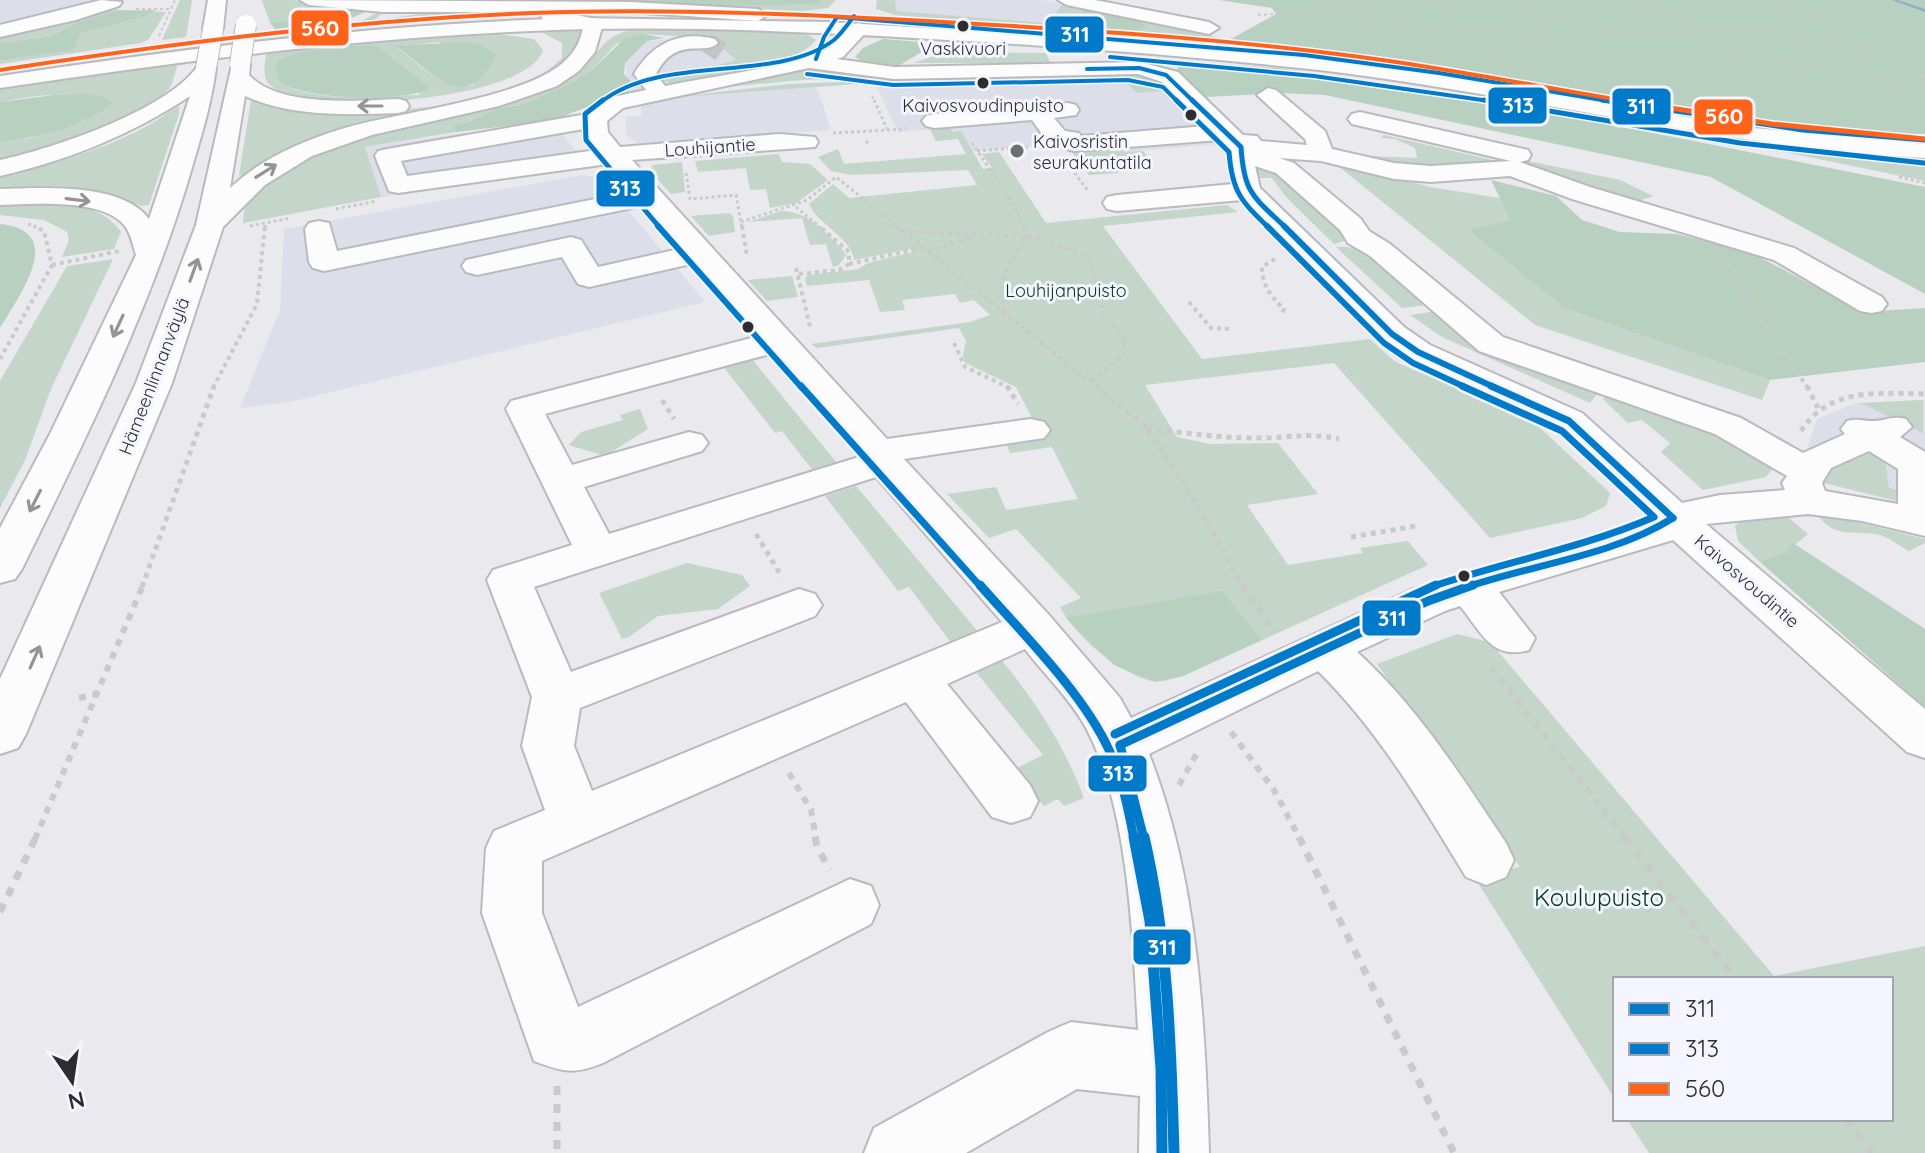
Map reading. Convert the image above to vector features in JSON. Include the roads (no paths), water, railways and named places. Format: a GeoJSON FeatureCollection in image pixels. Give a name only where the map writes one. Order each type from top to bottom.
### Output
{"type":"FeatureCollection","features":[{"type":"Feature","properties":{"kind":"main road"},"geometry":{"type":"LineString","coordinates":[[0,569],[69,434],[135,253],[200,103],[217,0]]}},
{"type":"Feature","properties":{"kind":"main road"},"geometry":{"type":"LineString","coordinates":[[309,0],[383,7],[630,7],[832,22]]}},
{"type":"Feature","properties":{"kind":"main road"},"geometry":{"type":"LineString","coordinates":[[812,61],[832,22],[849,0]]}},
{"type":"Feature","properties":{"kind":"main road"},"geometry":{"type":"LineString","coordinates":[[1067,0],[1209,28]]}},
{"type":"Feature","properties":{"kind":"main road","name":"Hämeenlinnanväylä"},"geometry":{"type":"LineString","coordinates":[[0,734],[149,396],[210,225],[239,70],[247,1]]}},
{"type":"Feature","properties":{"kind":"main road"},"geometry":{"type":"LineString","coordinates":[[0,31],[69,16],[113,2]]}},
{"type":"Feature","properties":{"kind":"main road"},"geometry":{"type":"LineString","coordinates":[[0,74],[293,35],[550,16],[758,15]]}},
{"type":"Feature","properties":{"kind":"main road"},"geometry":{"type":"LineString","coordinates":[[550,16],[594,24]]}},
{"type":"Feature","properties":{"kind":"main road"},"geometry":{"type":"LineString","coordinates":[[509,169],[487,138],[595,120],[616,103],[656,92],[748,78],[812,61],[836,53],[865,16]]}},
{"type":"Feature","properties":{"kind":"main road"},"geometry":{"type":"LineString","coordinates":[[865,16],[1015,37],[1272,59],[1440,81],[1697,128],[1805,143],[1925,151]]}},
{"type":"Feature","properties":{"kind":"main road"},"geometry":{"type":"LineString","coordinates":[[0,82],[227,50],[481,28],[832,22],[865,16],[1301,54],[1445,74],[1761,128],[1925,140]]}},
{"type":"Feature","properties":{"kind":"main road"},"geometry":{"type":"LineString","coordinates":[[210,225],[250,182],[269,168],[315,147],[376,127],[493,100],[553,79],[571,68],[587,50],[594,35],[594,24]]}},
{"type":"Feature","properties":{"kind":"main road"},"geometry":{"type":"LineString","coordinates":[[239,70],[251,90],[265,96],[334,105],[392,106],[438,102],[502,88],[534,74],[552,49],[535,34],[481,28]]}},
{"type":"Feature","properties":{"kind":"main road"},"geometry":{"type":"LineString","coordinates":[[656,92],[713,54],[693,40],[680,43],[650,63],[645,74],[656,92],[688,104],[726,102],[752,96]]}},
{"type":"Feature","properties":{"kind":"main road"},"geometry":{"type":"LineString","coordinates":[[661,54],[682,72]]}},
{"type":"Feature","properties":{"kind":"main road"},"geometry":{"type":"LineString","coordinates":[[812,61],[894,73],[1014,70],[1096,76],[1153,70],[1170,77],[1262,160],[1285,168],[1351,225],[1358,237],[1380,250],[1491,344],[1728,426],[1808,486],[1834,503],[1922,522],[1917,464],[1875,430],[1817,460],[1808,486]]}},
{"type":"Feature","properties":{"kind":"main road"},"geometry":{"type":"LineString","coordinates":[[909,91],[1017,84],[1014,70]]}},
{"type":"Feature","properties":{"kind":"main road"},"geometry":{"type":"LineString","coordinates":[[0,168],[71,150],[106,136],[145,116],[205,72]]}},
{"type":"Feature","properties":{"kind":"main road"},"geometry":{"type":"LineString","coordinates":[[1146,95],[1186,93]]}},
{"type":"Feature","properties":{"kind":"main road"},"geometry":{"type":"LineString","coordinates":[[1268,95],[1317,136],[1321,154]]}},
{"type":"Feature","properties":{"kind":"main road"},"geometry":{"type":"LineString","coordinates":[[923,124],[1081,109],[1108,141]]}},
{"type":"Feature","properties":{"kind":"main road"},"geometry":{"type":"LineString","coordinates":[[1038,112],[1058,139]]}},
{"type":"Feature","properties":{"kind":"main road"},"geometry":{"type":"LineString","coordinates":[[1360,119],[1515,161],[1596,172]]}},
{"type":"Feature","properties":{"kind":"main road"},"geometry":{"type":"LineString","coordinates":[[595,120],[596,133],[614,156],[700,253],[794,334],[882,458],[1033,627],[1102,711],[1120,745],[1138,794],[1162,919],[1173,1067],[1174,1153]]}},
{"type":"Feature","properties":{"kind":"main road"},"geometry":{"type":"LineString","coordinates":[[533,129],[562,163]]}},
{"type":"Feature","properties":{"kind":"main road","name":"Louhijantie"},"geometry":{"type":"LineString","coordinates":[[487,138],[387,156],[398,185],[776,132],[806,142]]}},
{"type":"Feature","properties":{"kind":"main road"},"geometry":{"type":"LineString","coordinates":[[1029,141],[1070,138],[1074,144],[1108,141],[1242,142],[1321,154],[1394,171],[1431,174],[1515,161],[1581,193],[1771,249],[1871,304]]}},
{"type":"Feature","properties":{"kind":"main road"},"geometry":{"type":"LineString","coordinates":[[1117,203],[1248,191],[1243,176],[1242,142]]}},
{"type":"Feature","properties":{"kind":"main road","name":"Kaivosvoudintie"},"geometry":{"type":"LineString","coordinates":[[1248,191],[1403,343],[1569,421],[1673,518],[1925,738]]}},
{"type":"Feature","properties":{"kind":"main road"},"geometry":{"type":"LineString","coordinates":[[0,197],[81,200],[120,210],[134,218],[135,253]]}},
{"type":"Feature","properties":{"kind":"main road"},"geometry":{"type":"LineString","coordinates":[[319,229],[324,262],[648,197]]}},
{"type":"Feature","properties":{"kind":"main road"},"geometry":{"type":"LineString","coordinates":[[1706,207],[1772,244],[1771,249]]}},
{"type":"Feature","properties":{"kind":"main road"},"geometry":{"type":"LineString","coordinates":[[477,266],[571,246],[589,278],[700,253]]}},
{"type":"Feature","properties":{"kind":"main road"},"geometry":{"type":"LineString","coordinates":[[597,552],[524,409],[794,334]]}},
{"type":"Feature","properties":{"kind":"main road"},"geometry":{"type":"LineString","coordinates":[[576,821],[548,746],[557,697],[509,580],[739,507],[882,458],[902,447],[1031,430]]}},
{"type":"Feature","properties":{"kind":"main road"},"geometry":{"type":"LineString","coordinates":[[561,481],[689,443]]}},
{"type":"Feature","properties":{"kind":"main road"},"geometry":{"type":"LineString","coordinates":[[1120,745],[1185,717],[1301,644],[1468,586],[1622,543],[1658,530],[1673,518],[1808,486]]}},
{"type":"Feature","properties":{"kind":"main road"},"geometry":{"type":"LineString","coordinates":[[1468,586],[1501,651]]}},
{"type":"Feature","properties":{"kind":"main road"},"geometry":{"type":"LineString","coordinates":[[557,697],[799,605]]}},
{"type":"Feature","properties":{"kind":"main road"},"geometry":{"type":"LineString","coordinates":[[850,905],[580,1040],[557,1038],[512,913],[514,848],[1033,627]]}},
{"type":"Feature","properties":{"kind":"main road"},"geometry":{"type":"LineString","coordinates":[[1301,644],[1346,668],[1408,739],[1486,860]]}},
{"type":"Feature","properties":{"kind":"main road"},"geometry":{"type":"LineString","coordinates":[[913,676],[1011,801]]}},
{"type":"Feature","properties":{"kind":"main road"},"geometry":{"type":"LineString","coordinates":[[899,1153],[1071,1055],[1173,1067]]}},
{"type":"Feature","properties":{"kind":"waterway"},"geometry":{"type":"LineString","coordinates":[[1894,0],[1925,11]]}},
{"type":"Feature","properties":{"kind":"tunnel"},"geometry":{"type":"LineString","coordinates":[[708,43],[721,52]]}},
{"type":"Feature","properties":{"kind":"place","name":"Vaskivuori"},"geometry":{"type":"Point","coordinates":[963,26]}},
{"type":"Feature","properties":{"kind":"place","name":"Kaivosvoudinpuisto"},"geometry":{"type":"Point","coordinates":[983,83]}},
{"type":"Feature","properties":{"kind":"place","name":"Kaivosristin seurakuntatila"},"geometry":{"type":"Point","coordinates":[1017,151]}},
{"type":"Feature","properties":{"kind":"park label","name":"Louhijanpuisto"},"geometry":{"type":"Point","coordinates":[1066,290]}},
{"type":"Feature","properties":{"kind":"park label","name":"Koulupuisto"},"geometry":{"type":"Point","coordinates":[1599,897]}}]}
